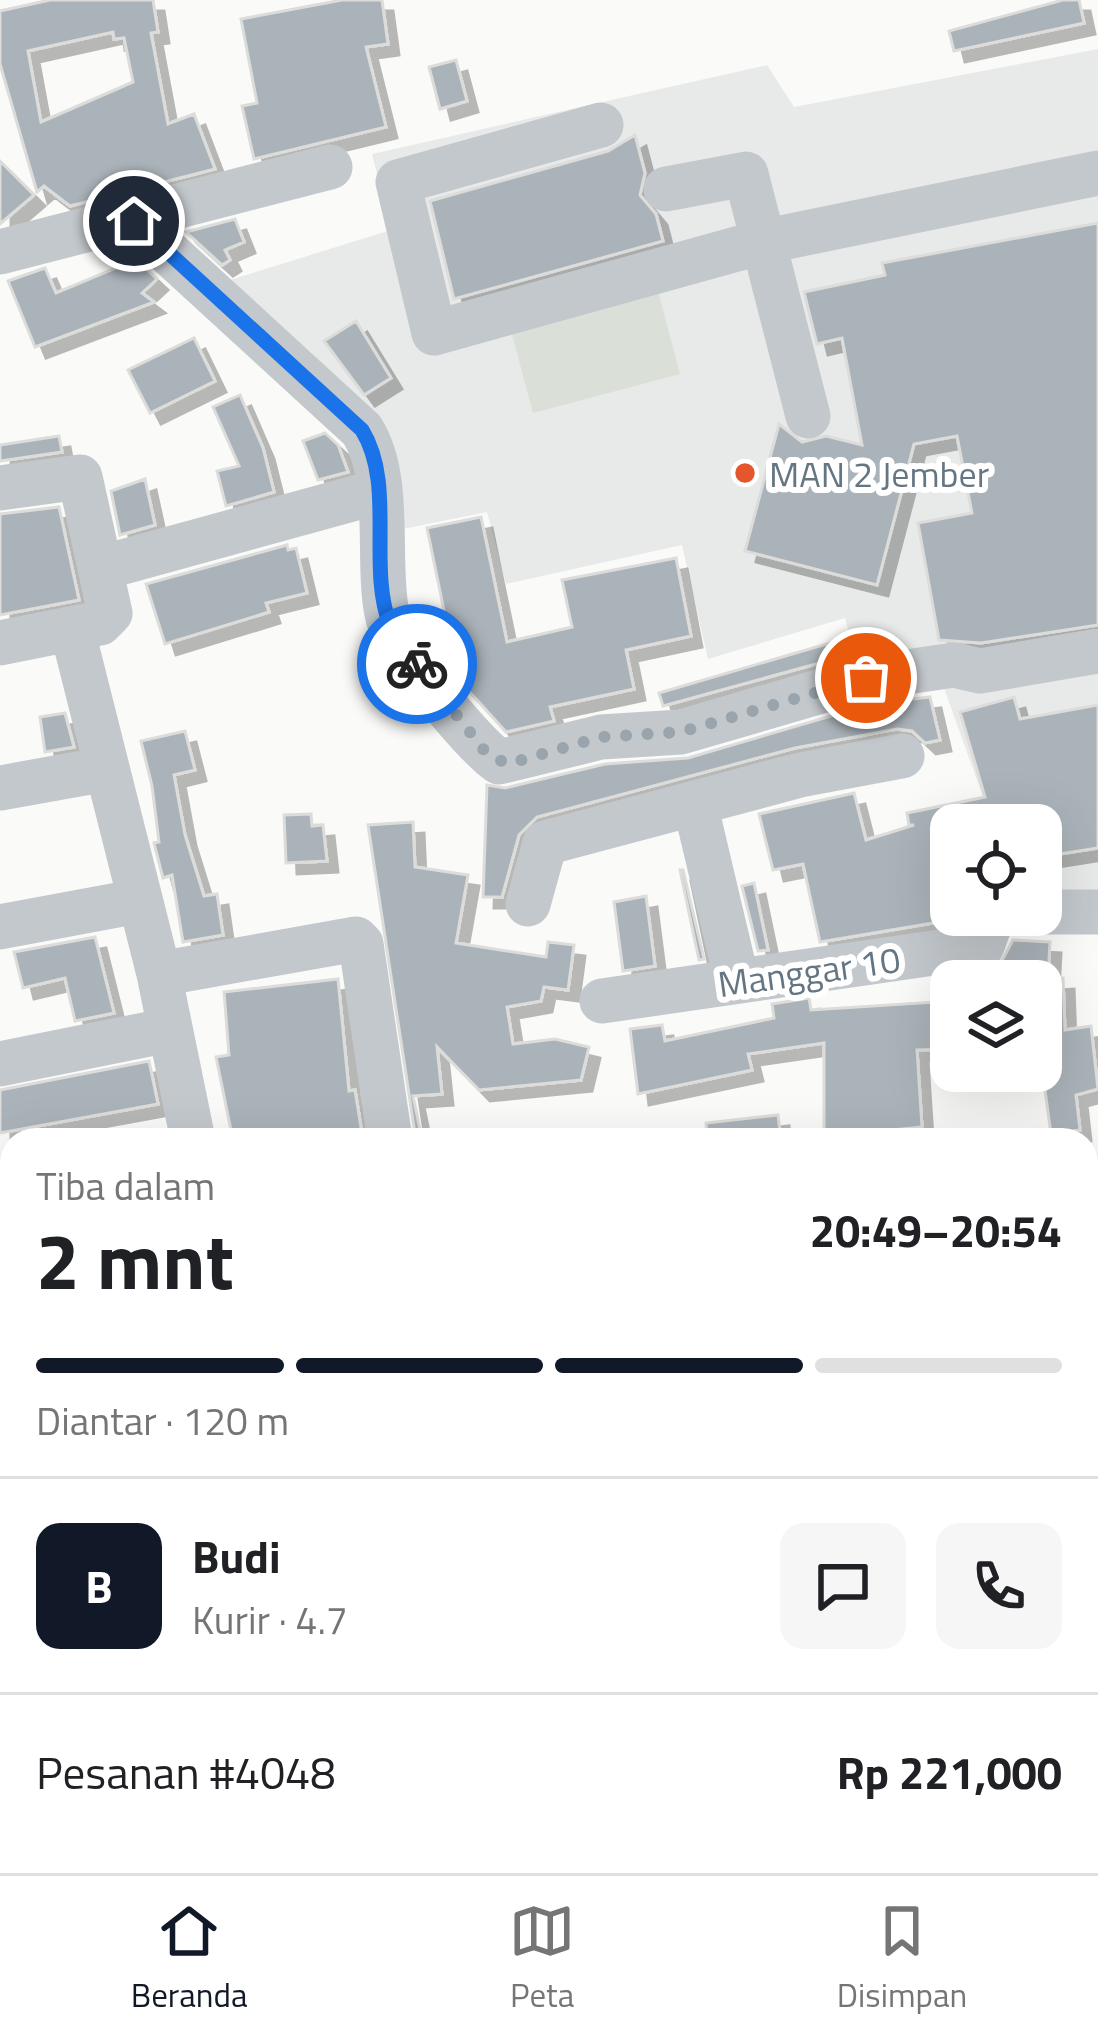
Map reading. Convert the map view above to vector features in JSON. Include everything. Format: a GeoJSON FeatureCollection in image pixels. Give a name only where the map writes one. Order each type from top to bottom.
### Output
{"type":"FeatureCollection","features":[{"type":"Feature","properties":{"kind":"street"},"geometry":{"type":"LineString","coordinates":[[601,125],[398,182],[434,333],[762,242],[1098,173]]}},
{"type":"Feature","properties":{"kind":"street"},"geometry":{"type":"LineString","coordinates":[[0,252],[330,167]]}},
{"type":"Feature","properties":{"kind":"street"},"geometry":{"type":"LineString","coordinates":[[666,189],[742,171],[808,416]]}},
{"type":"Feature","properties":{"kind":"street"},"geometry":{"type":"LineString","coordinates":[[134,221],[362,430],[369,442],[386,608],[395,637],[487,754],[508,764],[601,737],[681,732],[866,678],[954,664],[980,671],[1098,651]]}},
{"type":"Feature","properties":{"kind":"street"},"geometry":{"type":"LineString","coordinates":[[0,488],[80,476],[108,618],[0,643]]}},
{"type":"Feature","properties":{"kind":"street"},"geometry":{"type":"LineString","coordinates":[[101,568],[377,493]]}},
{"type":"Feature","properties":{"kind":"street"},"geometry":{"type":"LineString","coordinates":[[72,628],[159,974],[190,1128]]}},
{"type":"Feature","properties":{"kind":"street"},"geometry":{"type":"LineString","coordinates":[[528,904],[541,845],[800,775],[902,756]]}},
{"type":"Feature","properties":{"kind":"street"},"geometry":{"type":"LineString","coordinates":[[0,788],[106,769]]}},
{"type":"Feature","properties":{"kind":"street"},"geometry":{"type":"LineString","coordinates":[[695,805],[736,981]]}},
{"type":"Feature","properties":{"kind":"street"},"geometry":{"type":"LineString","coordinates":[[0,927],[139,901]]}},
{"type":"Feature","properties":{"kind":"street"},"geometry":{"type":"LineString","coordinates":[[1062,912],[1098,912]]}},
{"type":"Feature","properties":{"kind":"street","name":"Manggar 10"},"geometry":{"type":"LineString","coordinates":[[602,1001],[982,946],[985,936]]}},
{"type":"Feature","properties":{"kind":"street"},"geometry":{"type":"LineString","coordinates":[[159,974],[356,939],[361,944],[389,1128]]}},
{"type":"Feature","properties":{"kind":"street"},"geometry":{"type":"LineString","coordinates":[[0,1064],[170,1030]]}},
{"type":"Feature","properties":{"kind":"shaded area","name":"MAN 2 Jember"},"geometry":{"type":"Polygon","coordinates":[[[1098,49],[1098,902],[1062,904],[1062,804],[985,804],[934,660],[860,673],[845,618],[708,659],[682,545],[506,584],[487,512],[398,530],[386,434],[230,280],[391,230],[372,154],[767,65],[794,107],[1098,49]]]}},
{"type":"Feature","properties":{"kind":"shaded area"},"geometry":{"type":"Polygon","coordinates":[[[657,287],[680,374],[533,413],[510,327],[657,287]]]}},
{"type":"Feature","properties":{"kind":"building"},"geometry":{"type":"Polygon","coordinates":[[[50,0],[153,0],[158,32],[151,33],[168,124],[194,114],[215,169],[70,206],[44,186],[37,192],[0,64],[0,11],[50,0]],[[113,32],[28,51],[41,122],[133,82],[124,38],[114,39],[113,32]]]}},
{"type":"Feature","properties":{"kind":"building"},"geometry":{"type":"Polygon","coordinates":[[[342,0],[382,0],[388,44],[366,47],[386,127],[254,159],[242,106],[257,103],[241,19],[342,0]]]}},
{"type":"Feature","properties":{"kind":"building"},"geometry":{"type":"Polygon","coordinates":[[[1063,0],[1079,0],[1084,23],[954,51],[949,31],[1063,0]]]}},
{"type":"Feature","properties":{"kind":"building"},"geometry":{"type":"Polygon","coordinates":[[[456,60],[467,101],[440,109],[429,67],[456,60]]]}},
{"type":"Feature","properties":{"kind":"building"},"geometry":{"type":"Polygon","coordinates":[[[635,135],[645,173],[640,195],[656,214],[663,241],[454,299],[430,201],[608,151],[635,135]]]}},
{"type":"Feature","properties":{"kind":"building"},"geometry":{"type":"Polygon","coordinates":[[[0,161],[34,195],[0,224],[0,161]]]}},
{"type":"Feature","properties":{"kind":"building"},"geometry":{"type":"Polygon","coordinates":[[[235,219],[244,242],[225,250],[230,260],[222,265],[186,232],[235,219]]]}},
{"type":"Feature","properties":{"kind":"building"},"geometry":{"type":"Polygon","coordinates":[[[1098,223],[1098,625],[981,643],[939,640],[918,523],[972,513],[957,436],[914,444],[877,585],[745,551],[779,424],[802,442],[826,436],[862,445],[842,338],[817,344],[804,292],[885,275],[882,263],[1098,223]]]}},
{"type":"Feature","properties":{"kind":"building"},"geometry":{"type":"Polygon","coordinates":[[[124,248],[157,279],[142,293],[154,302],[35,347],[8,281],[45,268],[56,293],[123,265],[110,251],[124,248]]]}},
{"type":"Feature","properties":{"kind":"building"},"geometry":{"type":"Polygon","coordinates":[[[356,321],[391,378],[364,395],[324,341],[356,321]]]}},
{"type":"Feature","properties":{"kind":"building"},"geometry":{"type":"Polygon","coordinates":[[[194,338],[215,381],[150,413],[128,370],[194,338]]]}},
{"type":"Feature","properties":{"kind":"building"},"geometry":{"type":"Polygon","coordinates":[[[240,395],[263,448],[274,492],[226,506],[217,471],[239,466],[213,407],[240,395]]]}},
{"type":"Feature","properties":{"kind":"building"},"geometry":{"type":"Polygon","coordinates":[[[325,433],[338,445],[348,472],[318,480],[303,441],[325,433]]]}},
{"type":"Feature","properties":{"kind":"building"},"geometry":{"type":"Polygon","coordinates":[[[59,436],[62,452],[0,461],[0,445],[59,436]]]}},
{"type":"Feature","properties":{"kind":"building"},"geometry":{"type":"Polygon","coordinates":[[[145,479],[155,525],[120,535],[111,491],[145,479]]]}},
{"type":"Feature","properties":{"kind":"building"},"geometry":{"type":"Polygon","coordinates":[[[59,507],[79,600],[0,615],[0,514],[59,507]]]}},
{"type":"Feature","properties":{"kind":"building"},"geometry":{"type":"Polygon","coordinates":[[[481,517],[507,642],[572,627],[562,580],[676,558],[691,636],[626,650],[634,689],[550,707],[554,721],[506,732],[458,679],[427,528],[481,517]]]}},
{"type":"Feature","properties":{"kind":"building"},"geometry":{"type":"Polygon","coordinates":[[[287,545],[288,550],[296,548],[307,593],[266,603],[269,612],[165,644],[146,584],[287,545]]]}},
{"type":"Feature","properties":{"kind":"building"},"geometry":{"type":"Polygon","coordinates":[[[840,640],[845,656],[663,706],[659,693],[840,640]]]}},
{"type":"Feature","properties":{"kind":"building"},"geometry":{"type":"Polygon","coordinates":[[[930,697],[940,740],[925,743],[912,731],[897,729],[795,748],[537,817],[519,835],[502,897],[483,897],[487,785],[505,788],[605,764],[688,758],[872,704],[930,697]]]}},
{"type":"Feature","properties":{"kind":"building"},"geometry":{"type":"Polygon","coordinates":[[[1014,697],[1020,719],[1098,705],[1098,848],[1062,854],[1062,804],[951,804],[985,797],[960,712],[1014,697]]]}},
{"type":"Feature","properties":{"kind":"building"},"geometry":{"type":"Polygon","coordinates":[[[65,713],[74,747],[45,752],[40,717],[65,713]]]}},
{"type":"Feature","properties":{"kind":"building"},"geometry":{"type":"Polygon","coordinates":[[[185,731],[195,770],[174,775],[185,835],[204,896],[217,894],[223,935],[183,942],[172,875],[163,878],[154,843],[159,842],[152,786],[141,741],[185,731]]]}},
{"type":"Feature","properties":{"kind":"building"},"geometry":{"type":"Polygon","coordinates":[[[854,793],[866,840],[914,825],[909,825],[907,813],[930,808],[930,924],[820,942],[803,864],[773,870],[759,814],[854,793]]]}},
{"type":"Feature","properties":{"kind":"building"},"geometry":{"type":"Polygon","coordinates":[[[311,814],[312,826],[323,825],[327,861],[286,863],[284,815],[311,814]]]}},
{"type":"Feature","properties":{"kind":"building"},"geometry":{"type":"Polygon","coordinates":[[[413,822],[415,867],[468,875],[456,943],[546,957],[548,942],[574,945],[568,990],[544,987],[541,1001],[507,1007],[513,1044],[555,1039],[589,1047],[581,1080],[479,1090],[437,1047],[442,1094],[413,1096],[420,1128],[414,1128],[368,825],[413,822]]]}},
{"type":"Feature","properties":{"kind":"building"},"geometry":{"type":"Polygon","coordinates":[[[683,870],[704,959],[699,960],[683,870]]]}},
{"type":"Feature","properties":{"kind":"building"},"geometry":{"type":"Polygon","coordinates":[[[754,883],[768,950],[758,951],[742,886],[754,883]]]}},
{"type":"Feature","properties":{"kind":"building"},"geometry":{"type":"Polygon","coordinates":[[[646,896],[655,966],[623,971],[614,902],[646,896]]]}},
{"type":"Feature","properties":{"kind":"building"},"geometry":{"type":"Polygon","coordinates":[[[95,937],[114,1013],[75,1021],[65,978],[23,988],[14,952],[95,937]]]}},
{"type":"Feature","properties":{"kind":"building"},"geometry":{"type":"Polygon","coordinates":[[[1013,940],[1050,942],[1049,960],[1002,960],[1013,940]]]}},
{"type":"Feature","properties":{"kind":"building"},"geometry":{"type":"Polygon","coordinates":[[[1063,978],[1065,1030],[1091,1026],[1098,1089],[1076,1095],[1080,1128],[1050,1128],[1045,1092],[1062,1092],[1063,978]]]}},
{"type":"Feature","properties":{"kind":"building"},"geometry":{"type":"Polygon","coordinates":[[[338,979],[349,1091],[355,1090],[361,1128],[231,1128],[216,1057],[229,1055],[224,992],[338,979]]]}},
{"type":"Feature","properties":{"kind":"building"},"geometry":{"type":"Polygon","coordinates":[[[809,998],[811,1010],[930,1002],[930,1050],[917,1050],[922,1127],[824,1128],[824,1043],[748,1054],[752,1070],[638,1094],[630,1029],[662,1025],[665,1041],[774,1018],[772,1004],[809,998]]]}},
{"type":"Feature","properties":{"kind":"building"},"geometry":{"type":"Polygon","coordinates":[[[149,1061],[158,1104],[27,1128],[0,1128],[0,1090],[149,1061]]]}},
{"type":"Feature","properties":{"kind":"building"},"geometry":{"type":"Polygon","coordinates":[[[778,1115],[780,1128],[706,1128],[706,1123],[778,1115]]]}},
{"type":"Feature","properties":{"kind":"way so far"},"geometry":{"type":"LineString","coordinates":[[417,664],[487,754],[508,764],[601,737],[681,732],[866,678]]}},
{"type":"Feature","properties":{"kind":"place","name":"MAN 2 Jember"},"geometry":{"type":"Point","coordinates":[745,473]}},
{"type":"Feature","properties":{"kind":"route"},"geometry":{"type":"LineString","coordinates":[[134,221],[362,430],[369,442],[377,493],[388,621],[417,664]]}}]}
